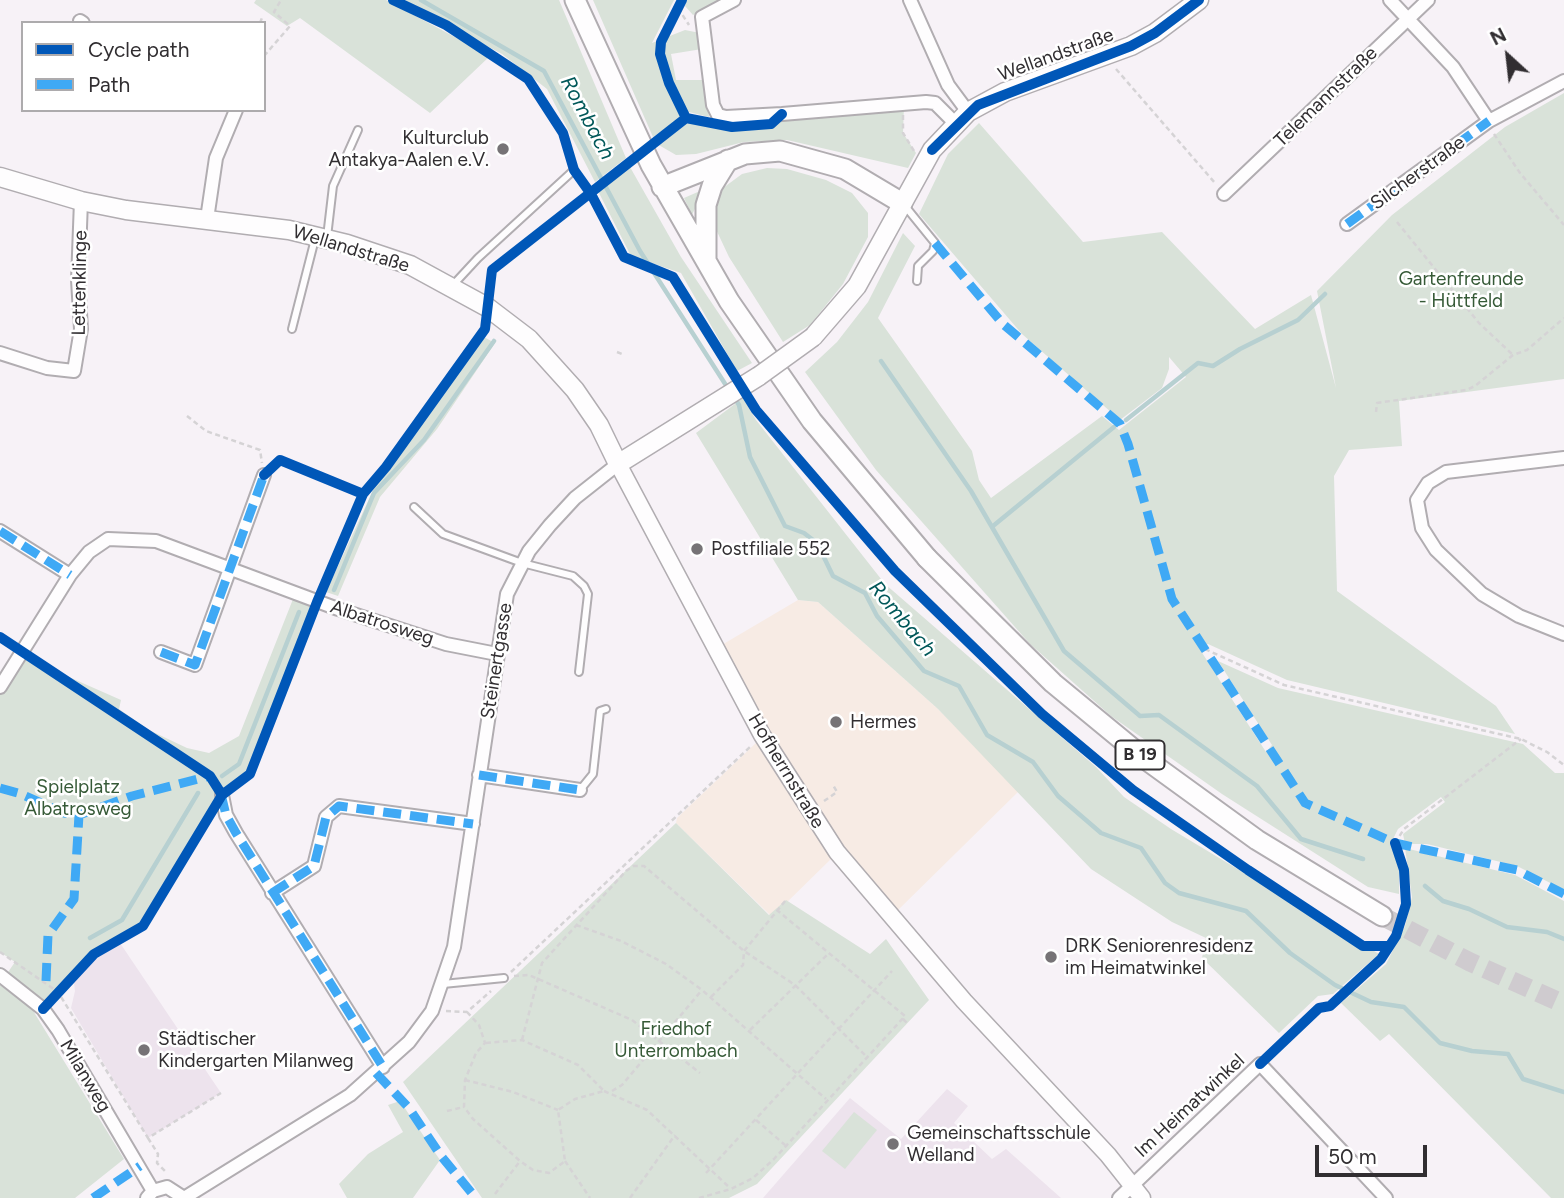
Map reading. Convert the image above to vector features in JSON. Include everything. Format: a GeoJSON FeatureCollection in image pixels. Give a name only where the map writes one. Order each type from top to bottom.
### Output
{"type":"FeatureCollection","features":[{"type":"Feature","properties":{"kind":"main road","name":"B 19"},"geometry":{"type":"LineString","coordinates":[[575,0],[615,92],[662,187],[706,264],[812,421],[927,558],[1053,683],[1144,758],[1257,840],[1382,916]]}},
{"type":"Feature","properties":{"kind":"main road","name":"Wellandstraße"},"geometry":{"type":"LineString","coordinates":[[618,464],[722,400],[813,337],[858,286],[923,164],[962,118],[1005,92],[1105,56],[1155,33],[1199,0]]}},
{"type":"Feature","properties":{"kind":"main road"},"geometry":{"type":"LineString","coordinates":[[662,187],[728,160],[764,152],[799,154],[845,169],[902,203]]}},
{"type":"Feature","properties":{"kind":"main road"},"geometry":{"type":"LineString","coordinates":[[706,264],[706,205],[712,186],[728,160]]}},
{"type":"Feature","properties":{"kind":"main road","name":"Wellandstraße"},"geometry":{"type":"LineString","coordinates":[[0,177],[81,201],[126,210],[263,225],[380,253],[452,286],[487,307]]}},
{"type":"Feature","properties":{"kind":"main road","name":"Hofherrnstraße"},"geometry":{"type":"LineString","coordinates":[[487,307],[529,339],[554,364],[599,425],[618,464]]}},
{"type":"Feature","properties":{"kind":"street"},"geometry":{"type":"LineString","coordinates":[[734,0],[702,17],[713,105],[718,115],[726,117],[935,103],[962,118]]}},
{"type":"Feature","properties":{"kind":"street"},"geometry":{"type":"LineString","coordinates":[[910,0],[962,118]]}},
{"type":"Feature","properties":{"kind":"street"},"geometry":{"type":"LineString","coordinates":[[1390,0],[1453,67],[1489,121]]}},
{"type":"Feature","properties":{"kind":"street","name":"Telemannstraße"},"geometry":{"type":"LineString","coordinates":[[1224,194],[1428,0]]}},
{"type":"Feature","properties":{"kind":"street","name":"Silcherstraße"},"geometry":{"type":"LineString","coordinates":[[1347,224],[1489,121],[1564,81]]}},
{"type":"Feature","properties":{"kind":"street"},"geometry":{"type":"LineString","coordinates":[[935,103],[951,89]]}},
{"type":"Feature","properties":{"kind":"street"},"geometry":{"type":"LineString","coordinates":[[207,219],[216,158],[235,112]]}},
{"type":"Feature","properties":{"kind":"street","name":"Lettenklinge"},"geometry":{"type":"LineString","coordinates":[[0,353],[47,368],[74,371],[81,329],[78,259],[81,201]]}},
{"type":"Feature","properties":{"kind":"street"},"geometry":{"type":"LineString","coordinates":[[1564,458],[1446,472],[1428,483],[1417,500],[1422,528],[1436,550],[1482,594],[1519,617],[1564,634]]}},
{"type":"Feature","properties":{"kind":"street","name":"Steinertgasse"},"geometry":{"type":"LineString","coordinates":[[150,1194],[167,1187],[184,1198],[350,1095],[410,1042],[432,1011],[454,947],[507,594],[522,564],[550,525],[575,498],[618,464]]}},
{"type":"Feature","properties":{"kind":"street","name":"Hofherrnstraße"},"geometry":{"type":"LineString","coordinates":[[618,464],[762,735],[809,810],[864,887],[1137,1192]]}},
{"type":"Feature","properties":{"kind":"street"},"geometry":{"type":"LineString","coordinates":[[161,652],[195,665],[264,475]]}},
{"type":"Feature","properties":{"kind":"street"},"geometry":{"type":"LineString","coordinates":[[0,531],[70,575]]}},
{"type":"Feature","properties":{"kind":"street","name":"Albatrosweg"},"geometry":{"type":"LineString","coordinates":[[0,687],[70,575],[89,552],[108,539],[156,541],[230,570],[446,644],[497,654]]}},
{"type":"Feature","properties":{"kind":"street"},"geometry":{"type":"LineString","coordinates":[[479,775],[580,790]]}},
{"type":"Feature","properties":{"kind":"street"},"geometry":{"type":"LineString","coordinates":[[222,795],[226,815],[383,1067]]}},
{"type":"Feature","properties":{"kind":"street"},"geometry":{"type":"LineString","coordinates":[[272,892],[314,866],[327,817],[339,806],[473,824]]}},
{"type":"Feature","properties":{"kind":"street","name":"Milanweg"},"geometry":{"type":"LineString","coordinates":[[0,975],[43,1009],[58,1030],[150,1194]]}},
{"type":"Feature","properties":{"kind":"street","name":"Im Heimatwinkel"},"geometry":{"type":"LineString","coordinates":[[1137,1192],[1260,1064],[1386,1198]]}},
{"type":"Feature","properties":{"kind":"street"},"geometry":{"type":"LineString","coordinates":[[1119,1198],[1137,1192]]}},
{"type":"Feature","properties":{"kind":"lane"},"geometry":{"type":"LineString","coordinates":[[292,329],[321,238],[332,186],[358,130]]}},
{"type":"Feature","properties":{"kind":"lane"},"geometry":{"type":"LineString","coordinates":[[452,286],[478,258],[574,170]]}},
{"type":"Feature","properties":{"kind":"lane"},"geometry":{"type":"LineString","coordinates":[[902,203],[935,243],[933,251],[918,266],[917,281]]}},
{"type":"Feature","properties":{"kind":"lane"},"geometry":{"type":"LineString","coordinates":[[414,507],[443,534],[522,564],[573,576],[584,586],[588,594],[579,671]]}},
{"type":"Feature","properties":{"kind":"lane"},"geometry":{"type":"LineString","coordinates":[[580,790],[593,774],[600,710],[606,709]]}},
{"type":"Feature","properties":{"kind":"lane"},"geometry":{"type":"LineString","coordinates":[[443,984],[504,978]]}},
{"type":"Feature","properties":{"kind":"path"},"geometry":{"type":"LineString","coordinates":[[266,54],[290,26],[274,12],[281,0]]}},
{"type":"Feature","properties":{"kind":"path"},"geometry":{"type":"LineString","coordinates":[[672,19],[682,0]]}},
{"type":"Feature","properties":{"kind":"path"},"geometry":{"type":"LineString","coordinates":[[261,21],[263,15]]}},
{"type":"Feature","properties":{"kind":"path"},"geometry":{"type":"LineString","coordinates":[[1105,56],[1224,194]]}},
{"type":"Feature","properties":{"kind":"path"},"geometry":{"type":"LineString","coordinates":[[904,105],[903,133],[923,164]]}},
{"type":"Feature","properties":{"kind":"path"},"geometry":{"type":"LineString","coordinates":[[1489,121],[1493,132],[1520,173],[1564,225]]}},
{"type":"Feature","properties":{"kind":"path"},"geometry":{"type":"LineString","coordinates":[[1397,222],[1471,313],[1513,355]]}},
{"type":"Feature","properties":{"kind":"path"},"geometry":{"type":"LineString","coordinates":[[1376,412],[1377,402],[1466,390],[1513,355],[1527,350],[1564,318]]}},
{"type":"Feature","properties":{"kind":"path"},"geometry":{"type":"LineString","coordinates":[[618,352],[622,354]]}},
{"type":"Feature","properties":{"kind":"path"},"geometry":{"type":"LineString","coordinates":[[187,416],[206,431],[260,450],[264,475]]}},
{"type":"Feature","properties":{"kind":"path"},"geometry":{"type":"LineString","coordinates":[[1205,649],[1284,685],[1521,739],[1547,752],[1564,765]]}},
{"type":"Feature","properties":{"kind":"path"},"geometry":{"type":"LineString","coordinates":[[432,1011],[467,1012],[762,735]]}},
{"type":"Feature","properties":{"kind":"path"},"geometry":{"type":"LineString","coordinates":[[1395,843],[1404,829],[1521,739]]}},
{"type":"Feature","properties":{"kind":"path"},"geometry":{"type":"LineString","coordinates":[[809,810],[838,792],[833,785]]}},
{"type":"Feature","properties":{"kind":"path"},"geometry":{"type":"LineString","coordinates":[[522,1040],[542,963],[626,871],[633,866],[644,866],[744,951],[795,985],[841,1028],[867,1057]]}},
{"type":"Feature","properties":{"kind":"path"},"geometry":{"type":"LineString","coordinates":[[711,997],[743,965],[744,951],[786,900]]}},
{"type":"Feature","properties":{"kind":"path"},"geometry":{"type":"LineString","coordinates":[[699,1198],[732,1189],[753,1178],[786,1146],[905,1016],[876,988],[828,954],[778,911]]}},
{"type":"Feature","properties":{"kind":"path"},"geometry":{"type":"LineString","coordinates":[[576,925],[621,941],[666,964],[711,997],[827,1100]]}},
{"type":"Feature","properties":{"kind":"path"},"geometry":{"type":"LineString","coordinates":[[0,952],[58,992],[158,1154],[158,1163],[173,1177]]}},
{"type":"Feature","properties":{"kind":"path"},"geometry":{"type":"LineString","coordinates":[[750,1030],[828,954]]}},
{"type":"Feature","properties":{"kind":"path"},"geometry":{"type":"LineString","coordinates":[[706,1173],[892,971]]}},
{"type":"Feature","properties":{"kind":"path"},"geometry":{"type":"LineString","coordinates":[[504,978],[529,975],[632,1020],[700,1073]]}},
{"type":"Feature","properties":{"kind":"path"},"geometry":{"type":"LineString","coordinates":[[610,1092],[622,1085],[702,990]]}},
{"type":"Feature","properties":{"kind":"path"},"geometry":{"type":"LineString","coordinates":[[467,1012],[479,1025],[485,1043]]}},
{"type":"Feature","properties":{"kind":"path"},"geometry":{"type":"LineString","coordinates":[[903,1019],[908,1024]]}},
{"type":"Feature","properties":{"kind":"path"},"geometry":{"type":"LineString","coordinates":[[565,1161],[543,1174],[520,1161],[472,1119],[464,1107],[465,1080],[476,1053],[485,1043],[522,1040],[578,1065],[604,1091]]}},
{"type":"Feature","properties":{"kind":"path"},"geometry":{"type":"LineString","coordinates":[[465,1080],[513,1092],[558,1110]]}},
{"type":"Feature","properties":{"kind":"path"},"geometry":{"type":"LineString","coordinates":[[558,1110],[575,1099],[604,1091],[610,1092],[647,1110],[732,1189]]}},
{"type":"Feature","properties":{"kind":"path"},"geometry":{"type":"LineString","coordinates":[[148,1138],[221,1093]]}},
{"type":"Feature","properties":{"kind":"path"},"geometry":{"type":"LineString","coordinates":[[447,1111],[464,1107]]}},
{"type":"Feature","properties":{"kind":"path"},"geometry":{"type":"LineString","coordinates":[[558,1110],[565,1161],[590,1198]]}},
{"type":"Feature","properties":{"kind":"path"},"geometry":{"type":"LineString","coordinates":[[755,1120],[786,1146]]}},
{"type":"Feature","properties":{"kind":"path"},"geometry":{"type":"LineString","coordinates":[[630,1198],[675,1135]]}},
{"type":"Feature","properties":{"kind":"path"},"geometry":{"type":"LineString","coordinates":[[495,1195],[520,1161]]}},
{"type":"Feature","properties":{"kind":"shaded area"},"geometry":{"type":"Polygon","coordinates":[[[798,600],[818,602],[938,709],[1019,791],[895,913],[840,849],[720,646],[798,600]]]}},
{"type":"Feature","properties":{"kind":"shaded area"},"geometry":{"type":"Polygon","coordinates":[[[758,741],[832,858],[778,911],[770,915],[676,823],[677,818],[758,741]]]}},
{"type":"Feature","properties":{"kind":"shaded area","name":"Städtischer Kindergarten Milanweg"},"geometry":{"type":"Polygon","coordinates":[[[118,940],[221,1093],[148,1138],[71,1008],[75,991],[73,975],[94,954],[118,940]]]}},
{"type":"Feature","properties":{"kind":"shaded area","name":"Gemeinschaftsschule Welland"},"geometry":{"type":"Polygon","coordinates":[[[947,1089],[968,1106],[954,1123],[992,1159],[1006,1149],[1061,1198],[763,1198],[850,1098],[901,1139],[947,1089]]]}},
{"type":"Feature","properties":{"kind":"green space"},"geometry":{"type":"Polygon","coordinates":[[[256,0],[386,0],[490,56],[430,113],[300,18],[287,26],[254,3],[256,0]]]}},
{"type":"Feature","properties":{"kind":"green space"},"geometry":{"type":"Polygon","coordinates":[[[399,0],[559,0],[626,158],[595,182],[547,89],[502,54],[399,0]]]}},
{"type":"Feature","properties":{"kind":"green space"},"geometry":{"type":"Polygon","coordinates":[[[593,0],[674,0],[652,43],[685,30],[700,33],[702,49],[671,54],[676,80],[705,80],[709,117],[689,112],[653,137],[593,0]]]}},
{"type":"Feature","properties":{"kind":"green space"},"geometry":{"type":"Polygon","coordinates":[[[687,0],[718,0],[693,15],[685,6],[687,0]]]}},
{"type":"Feature","properties":{"kind":"green space","name":"Gartenfreunde - Hüttfeld"},"geometry":{"type":"Polygon","coordinates":[[[1564,93],[1564,379],[1399,401],[1402,446],[1349,450],[1334,476],[1337,591],[1496,706],[1515,734],[1287,680],[1208,644],[1199,648],[1266,752],[1272,745],[1218,661],[1278,688],[1523,744],[1555,773],[1564,773],[1564,890],[1517,866],[1427,844],[1405,844],[1403,834],[1445,802],[1441,797],[1398,829],[1391,843],[1399,870],[1399,894],[1368,887],[1222,794],[1111,716],[1030,644],[876,470],[805,372],[837,342],[868,302],[903,233],[915,246],[878,318],[972,451],[979,480],[991,498],[1102,416],[1119,430],[1186,377],[1169,357],[1169,369],[1162,388],[1120,420],[1022,334],[919,214],[948,154],[979,123],[1083,242],[1162,232],[1255,329],[1311,295],[1336,388],[1317,291],[1392,215],[1505,127],[1564,93]]]}},
{"type":"Feature","properties":{"kind":"green space"},"geometry":{"type":"Polygon","coordinates":[[[904,105],[903,133],[916,153],[908,168],[787,140],[744,142],[696,154],[676,155],[657,144],[688,122],[727,130],[773,127],[782,114],[904,105]]]}},
{"type":"Feature","properties":{"kind":"green space"},"geometry":{"type":"Polygon","coordinates":[[[630,167],[681,257],[752,363],[737,371],[681,273],[631,256],[598,191],[630,167]]]}},
{"type":"Feature","properties":{"kind":"green space"},"geometry":{"type":"Polygon","coordinates":[[[767,168],[787,169],[826,180],[852,193],[868,213],[868,237],[843,284],[810,325],[783,342],[729,257],[713,223],[714,207],[723,188],[742,174],[767,168]]]}},
{"type":"Feature","properties":{"kind":"green space"},"geometry":{"type":"Polygon","coordinates":[[[700,191],[702,193],[692,215],[684,198],[700,191]]]}},
{"type":"Feature","properties":{"kind":"green space"},"geometry":{"type":"Polygon","coordinates":[[[482,336],[495,343],[437,429],[380,497],[338,596],[326,592],[375,486],[482,336]]]}},
{"type":"Feature","properties":{"kind":"green space"},"geometry":{"type":"Polygon","coordinates":[[[743,398],[756,420],[885,584],[1096,767],[1124,797],[1171,829],[1379,954],[1333,994],[1318,996],[1279,1033],[1202,958],[1206,938],[1172,922],[1091,869],[938,709],[818,602],[798,600],[696,433],[743,398]]]}},
{"type":"Feature","properties":{"kind":"green space","name":"Spielplatz Albatrosweg"},"geometry":{"type":"Polygon","coordinates":[[[295,594],[317,602],[250,774],[222,795],[141,924],[94,954],[43,1009],[4,978],[15,962],[0,952],[0,687],[23,652],[60,678],[69,677],[121,700],[119,709],[149,730],[187,748],[209,753],[239,736],[295,594]]]}},
{"type":"Feature","properties":{"kind":"green space","name":"Friedhof Unterrombach"},"geometry":{"type":"Polygon","coordinates":[[[676,823],[769,915],[786,900],[870,954],[886,939],[929,1000],[757,1184],[729,1198],[482,1198],[403,1082],[676,823]]]}},
{"type":"Feature","properties":{"kind":"green space"},"geometry":{"type":"Polygon","coordinates":[[[1405,848],[1515,875],[1564,901],[1564,1198],[1551,1198],[1389,1034],[1380,1041],[1341,1003],[1386,964],[1405,926],[1412,897],[1405,848]]]}},
{"type":"Feature","properties":{"kind":"green space"},"geometry":{"type":"Polygon","coordinates":[[[0,985],[32,1009],[124,1159],[75,1198],[0,1198],[0,985]]]}},
{"type":"Feature","properties":{"kind":"green space"},"geometry":{"type":"Polygon","coordinates":[[[400,1101],[440,1160],[413,1198],[347,1198],[339,1184],[368,1154],[403,1132],[388,1105],[400,1101]]]}},
{"type":"Feature","properties":{"kind":"green space"},"geometry":{"type":"Polygon","coordinates":[[[854,1112],[877,1130],[845,1169],[822,1151],[854,1112]]]}},
{"type":"Feature","properties":{"kind":"waterway","name":"Rombach"},"geometry":{"type":"LineString","coordinates":[[421,0],[544,71],[640,251],[729,390]]}},
{"type":"Feature","properties":{"kind":"waterway"},"geometry":{"type":"LineString","coordinates":[[1126,420],[1198,363],[1213,366],[1240,349],[1298,320],[1325,294]]}},
{"type":"Feature","properties":{"kind":"waterway"},"geometry":{"type":"LineString","coordinates":[[334,590],[374,493],[424,440],[494,341]]}},
{"type":"Feature","properties":{"kind":"waterway"},"geometry":{"type":"LineString","coordinates":[[881,361],[971,491],[1064,651],[1140,716],[1159,715],[1257,786],[1301,839],[1363,859]]}},
{"type":"Feature","properties":{"kind":"waterway","name":"Rombach"},"geometry":{"type":"LineString","coordinates":[[734,397],[739,405],[750,457],[785,526],[804,533],[817,543],[833,576],[865,593],[877,616],[924,671],[959,686],[987,735],[1033,762],[1058,796],[1101,833],[1141,848],[1165,883],[1179,893],[1246,911],[1290,953],[1335,985],[1371,1002],[1404,1007],[1440,1043],[1472,1051],[1508,1054],[1523,1079],[1564,1092]]}},
{"type":"Feature","properties":{"kind":"waterway"},"geometry":{"type":"LineString","coordinates":[[993,526],[1114,427]]}},
{"type":"Feature","properties":{"kind":"waterway"},"geometry":{"type":"LineString","coordinates":[[222,776],[239,764],[299,612]]}},
{"type":"Feature","properties":{"kind":"waterway"},"geometry":{"type":"LineString","coordinates":[[90,938],[122,920],[198,793]]}},
{"type":"Feature","properties":{"kind":"waterway"},"geometry":{"type":"LineString","coordinates":[[1425,886],[1443,901],[1469,909],[1507,927],[1547,932],[1564,939]]}},
{"type":"Feature","properties":{"kind":"tunnel"},"geometry":{"type":"LineString","coordinates":[[1382,916],[1470,962],[1564,1004]]}},
{"type":"Feature","properties":{"kind":"marked path"},"geometry":{"type":"LineString","coordinates":[[1347,224],[1489,121]]}},
{"type":"Feature","properties":{"kind":"marked path"},"geometry":{"type":"LineString","coordinates":[[935,243],[1003,324],[1120,424],[1172,599],[1305,803],[1395,843],[1517,870],[1564,894]]}},
{"type":"Feature","properties":{"kind":"marked path"},"geometry":{"type":"LineString","coordinates":[[161,652],[195,665],[268,470]]}},
{"type":"Feature","properties":{"kind":"marked path"},"geometry":{"type":"LineString","coordinates":[[0,531],[70,575]]}},
{"type":"Feature","properties":{"kind":"marked path"},"geometry":{"type":"LineString","coordinates":[[479,775],[580,790]]}},
{"type":"Feature","properties":{"kind":"marked path"},"geometry":{"type":"LineString","coordinates":[[0,788],[64,813],[79,815],[132,796],[210,776]]}},
{"type":"Feature","properties":{"kind":"marked path"},"geometry":{"type":"LineString","coordinates":[[221,794],[226,815],[236,833],[383,1067]]}},
{"type":"Feature","properties":{"kind":"marked path"},"geometry":{"type":"LineString","coordinates":[[272,893],[314,866],[326,817],[339,806],[473,824]]}},
{"type":"Feature","properties":{"kind":"marked path"},"geometry":{"type":"LineString","coordinates":[[46,981],[48,935],[74,899],[79,815]]}},
{"type":"Feature","properties":{"kind":"marked path"},"geometry":{"type":"LineString","coordinates":[[376,1073],[409,1108],[441,1156],[476,1198]]}},
{"type":"Feature","properties":{"kind":"marked path"},"geometry":{"type":"LineString","coordinates":[[93,1198],[140,1166]]}},
{"type":"Feature","properties":{"kind":"cycle path"},"geometry":{"type":"LineString","coordinates":[[393,0],[446,25],[528,79],[563,133],[574,170],[591,194],[624,257],[673,277],[756,410],[895,571],[1042,714],[1133,790],[1248,870],[1363,946],[1388,946]]}},
{"type":"Feature","properties":{"kind":"cycle path"},"geometry":{"type":"LineString","coordinates":[[682,0],[661,42],[660,54],[669,83],[686,118]]}},
{"type":"Feature","properties":{"kind":"cycle path"},"geometry":{"type":"LineString","coordinates":[[932,150],[978,105],[1131,46],[1155,33],[1199,0]]}},
{"type":"Feature","properties":{"kind":"cycle path"},"geometry":{"type":"LineString","coordinates":[[43,1009],[94,954],[143,926],[222,795],[250,774],[317,602],[363,494],[386,467],[485,329],[492,270],[686,118],[732,127],[771,124],[782,114]]}},
{"type":"Feature","properties":{"kind":"cycle path"},"geometry":{"type":"LineString","coordinates":[[264,475],[280,460],[363,494]]}},
{"type":"Feature","properties":{"kind":"cycle path"},"geometry":{"type":"LineString","coordinates":[[0,637],[210,776],[222,795]]}},
{"type":"Feature","properties":{"kind":"cycle path"},"geometry":{"type":"LineString","coordinates":[[1260,1064],[1319,1008],[1330,1006],[1381,959],[1396,936],[1406,904],[1404,870],[1395,843]]}},
{"type":"Feature","properties":{"kind":"place","name":"Kulturclub Antakya-Aalen e.V."},"geometry":{"type":"Point","coordinates":[503,149]}},
{"type":"Feature","properties":{"kind":"place","name":"Postfiliale 552"},"geometry":{"type":"Point","coordinates":[697,549]}},
{"type":"Feature","properties":{"kind":"place","name":"Hermes"},"geometry":{"type":"Point","coordinates":[836,722]}},
{"type":"Feature","properties":{"kind":"place","name":"DRK Seniorenresidenz im Heimatwinkel"},"geometry":{"type":"Point","coordinates":[1051,957]}},
{"type":"Feature","properties":{"kind":"place","name":"Städtischer Kindergarten Milanweg"},"geometry":{"type":"Point","coordinates":[144,1050]}},
{"type":"Feature","properties":{"kind":"place","name":"Gemeinschaftsschule Welland"},"geometry":{"type":"Point","coordinates":[893,1144]}}]}
